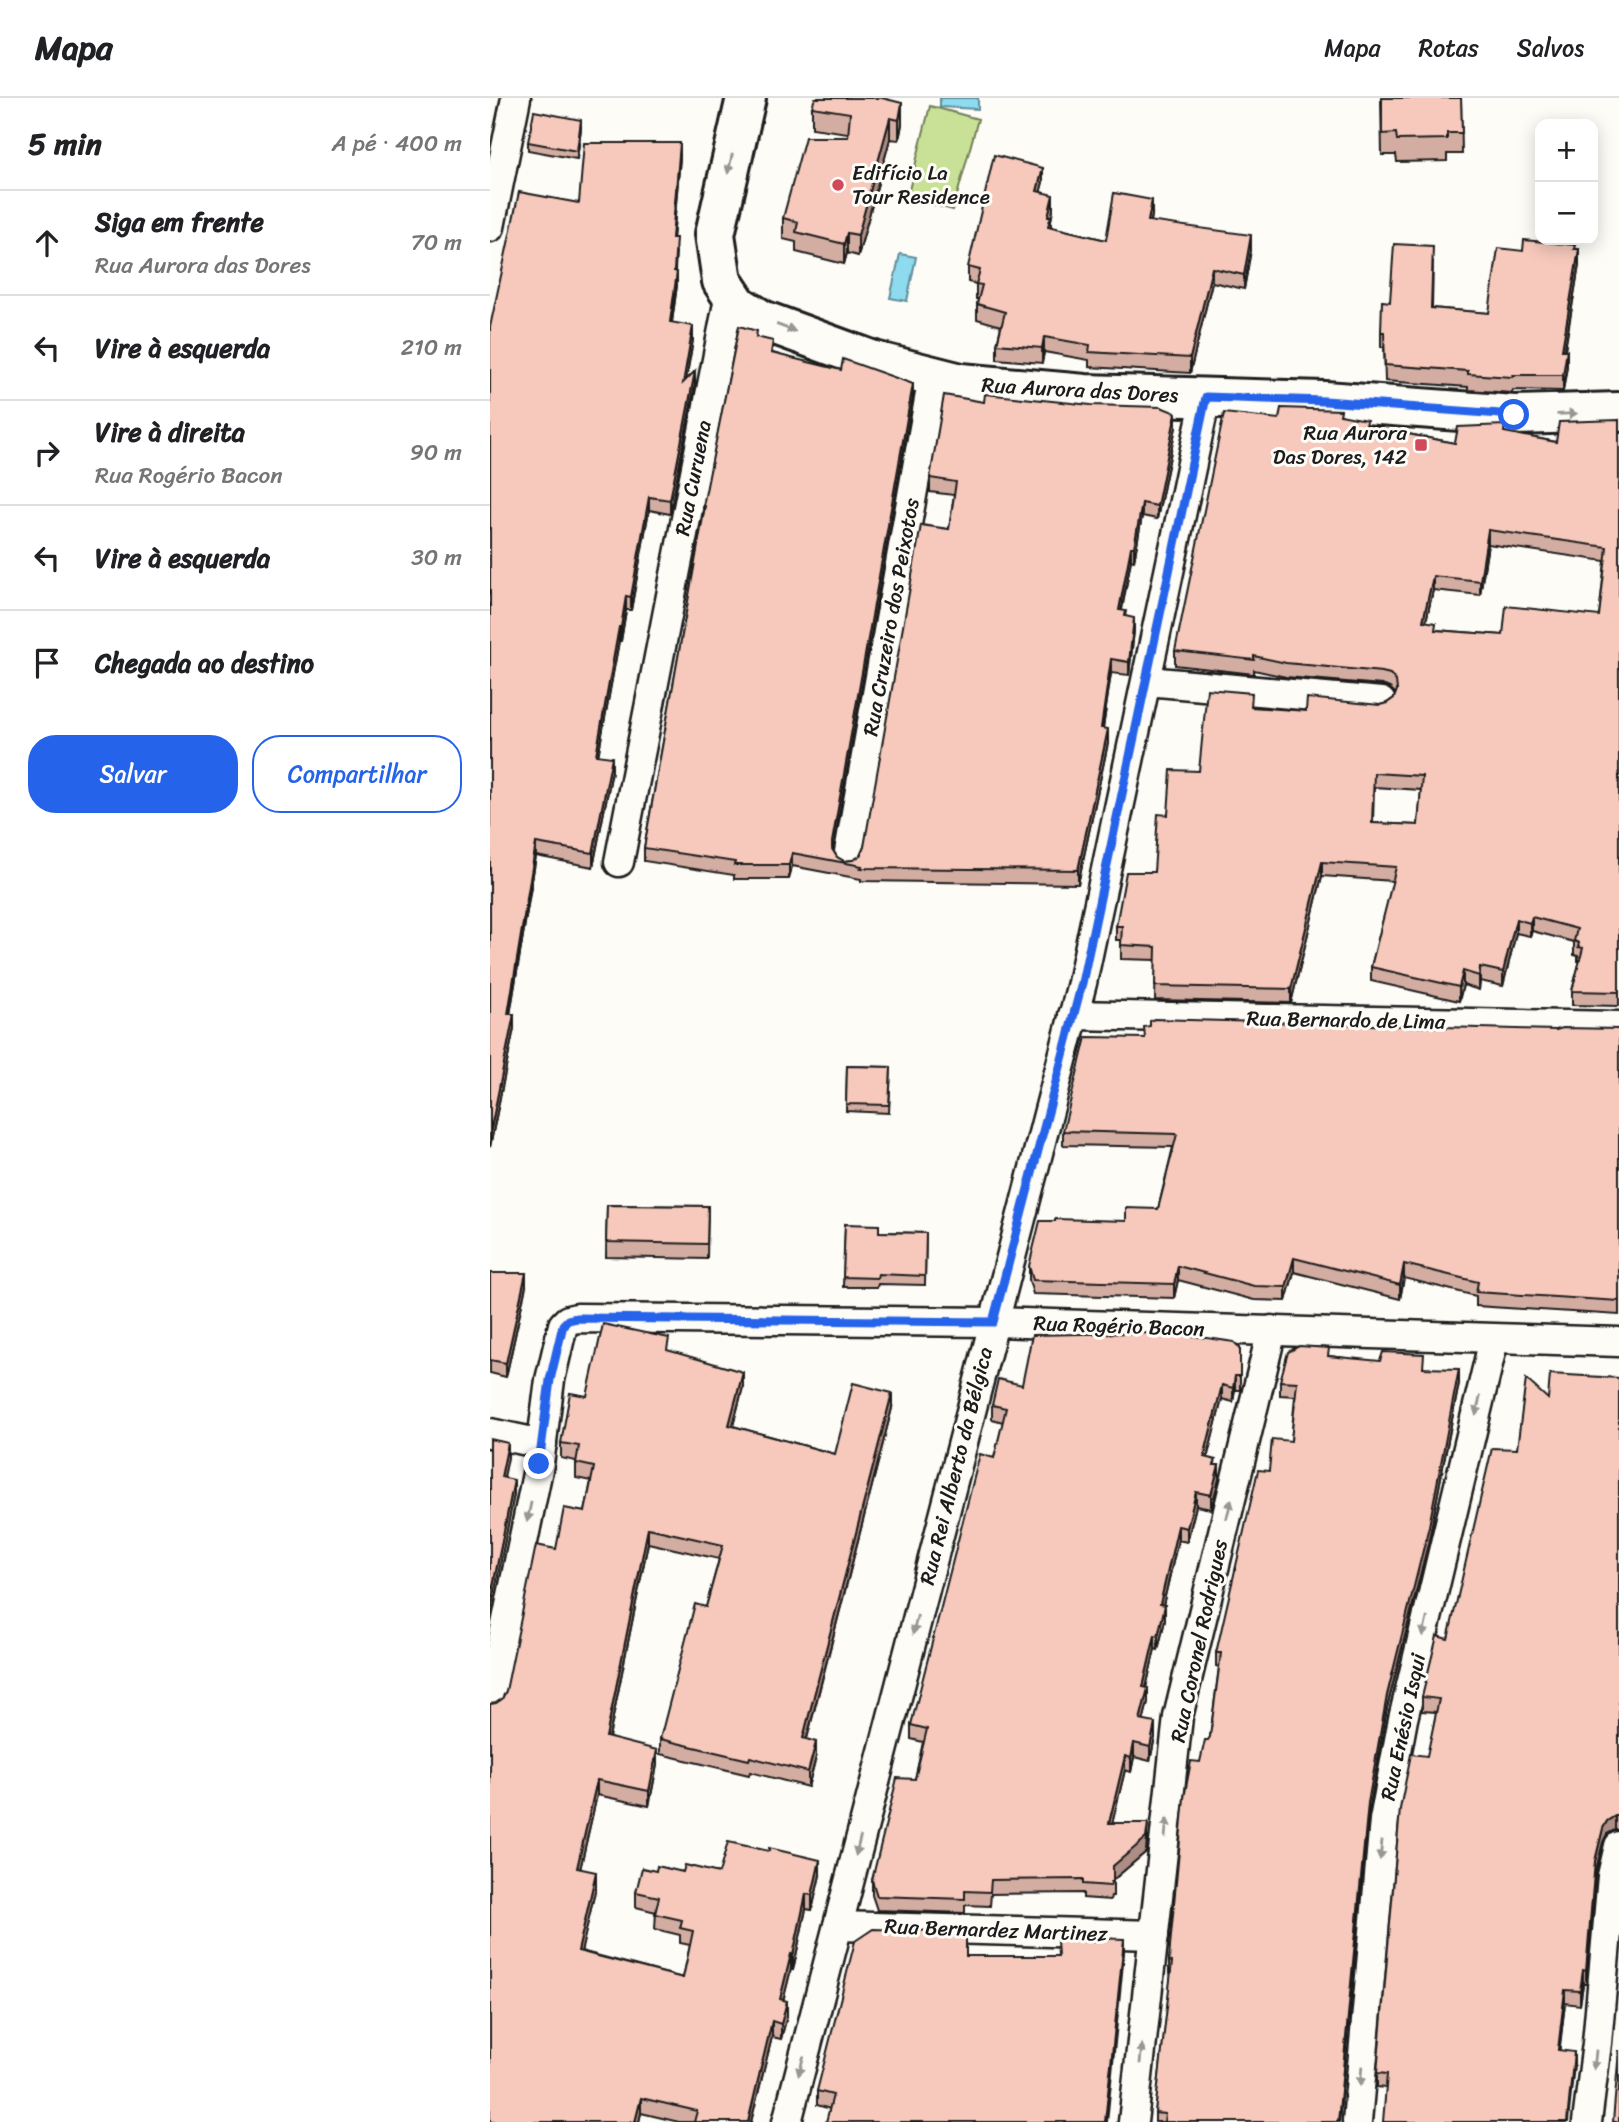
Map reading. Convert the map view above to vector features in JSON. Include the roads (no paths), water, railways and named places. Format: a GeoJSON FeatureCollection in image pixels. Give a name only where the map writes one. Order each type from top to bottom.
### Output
{"type":"FeatureCollection","features":[{"type":"Feature","properties":{"kind":"main road"},"geometry":{"type":"LineString","coordinates":[[730,292],[722,281],[715,234],[746,98]]}},
{"type":"Feature","properties":{"kind":"main road","name":"Rua Aurora das Dores"},"geometry":{"type":"LineString","coordinates":[[730,292],[738,305],[762,320],[874,361],[961,383],[1085,394],[1325,401],[1514,415],[1619,412]]}},
{"type":"Feature","properties":{"kind":"street"},"geometry":{"type":"LineString","coordinates":[[490,227],[516,98]]}},
{"type":"Feature","properties":{"kind":"street","name":"Rua Curuena"},"geometry":{"type":"LineString","coordinates":[[619,862],[730,292]]}},
{"type":"Feature","properties":{"kind":"street","name":"Rua Cruzeiro dos Peixotos"},"geometry":{"type":"LineString","coordinates":[[848,858],[933,377]]}},
{"type":"Feature","properties":{"kind":"street","name":"Rua Rei Alberto da Bélgica"},"geometry":{"type":"LineString","coordinates":[[787,2122],[1073,1015],[1206,397]]}},
{"type":"Feature","properties":{"kind":"street"},"geometry":{"type":"LineString","coordinates":[[1147,681],[1381,702]]}},
{"type":"Feature","properties":{"kind":"street","name":"Rua Bernardo de Lima"},"geometry":{"type":"LineString","coordinates":[[1073,1015],[1619,1026]]}},
{"type":"Feature","properties":{"kind":"street","name":"Rua Rogério Bacon"},"geometry":{"type":"LineString","coordinates":[[542,1444],[550,1380],[563,1325],[568,1320],[577,1318],[993,1322],[1619,1342]]}},
{"type":"Feature","properties":{"kind":"street","name":"Rua Coronel Rodrigues"},"geometry":{"type":"LineString","coordinates":[[1133,2122],[1178,1717],[1272,1331]]}},
{"type":"Feature","properties":{"kind":"street","name":"Rua Enésio Isqui"},"geometry":{"type":"LineString","coordinates":[[1357,2122],[1384,1820],[1403,1720],[1494,1339]]}},
{"type":"Feature","properties":{"kind":"street"},"geometry":{"type":"LineString","coordinates":[[490,1433],[542,1444],[490,1703]]}},
{"type":"Feature","properties":{"kind":"street"},"geometry":{"type":"LineString","coordinates":[[1587,2122],[1612,1876],[1619,1846]]}},
{"type":"Feature","properties":{"kind":"street","name":"Rua Bernardez Martinez"},"geometry":{"type":"LineString","coordinates":[[838,1926],[1154,1935]]}},
{"type":"Feature","properties":{"kind":"water"},"geometry":{"type":"Polygon","coordinates":[[[940,98],[978,98],[978,109],[940,107],[940,98]]]}},
{"type":"Feature","properties":{"kind":"water"},"geometry":{"type":"Polygon","coordinates":[[[900,254],[916,257],[907,301],[890,298],[900,254]]]}},
{"type":"Feature","properties":{"kind":"place","name":"Edifício La Tour Residence"},"geometry":{"type":"Point","coordinates":[838,185]}},
{"type":"Feature","properties":{"kind":"place","name":"Rua Aurora Das Dores, 142"},"geometry":{"type":"Point","coordinates":[1421,445]}}]}
